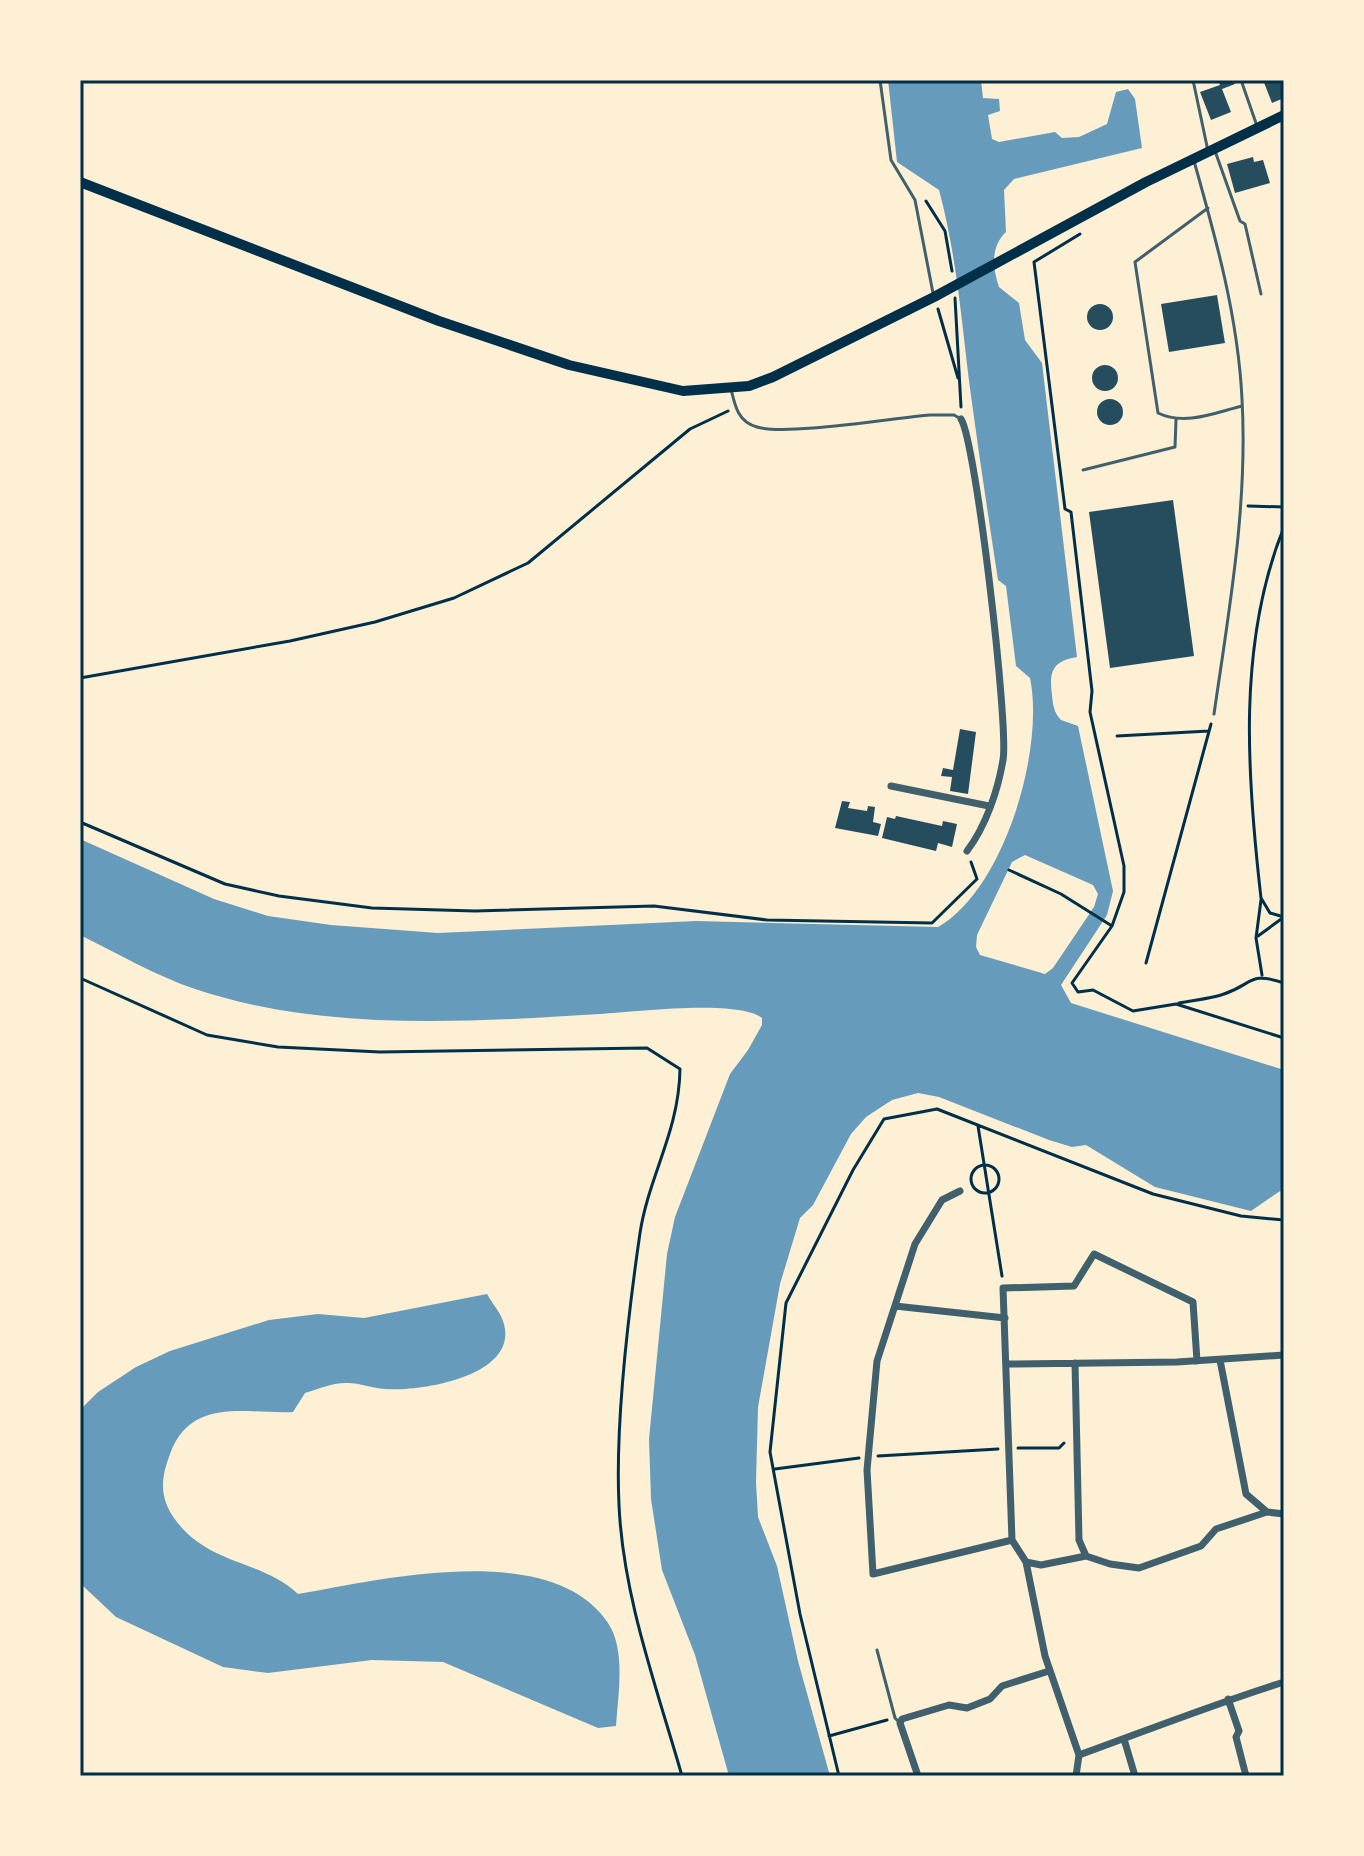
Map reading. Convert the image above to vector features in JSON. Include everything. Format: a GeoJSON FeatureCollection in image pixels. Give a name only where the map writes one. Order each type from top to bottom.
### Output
{"type":"FeatureCollection","features":[{"type":"Feature","properties":{"kind":"main road"},"geometry":{"type":"LineString","coordinates":[[80,182],[439,321],[569,365],[656,388],[683,391],[731,389],[773,377],[952,288],[1193,158],[1284,115]]}},
{"type":"Feature","properties":{"kind":"street"},"geometry":{"type":"LineString","coordinates":[[961,419],[991,594],[1004,758],[977,838],[967,851]]}},
{"type":"Feature","properties":{"kind":"street"},"geometry":{"type":"LineString","coordinates":[[891,786],[989,806]]}},
{"type":"Feature","properties":{"kind":"street"},"geometry":{"type":"LineString","coordinates":[[960,1191],[942,1200],[915,1244],[877,1361],[868,1457],[873,1574],[1012,1540]]}},
{"type":"Feature","properties":{"kind":"street"},"geometry":{"type":"LineString","coordinates":[[1076,1776],[1079,1755],[1049,1671],[1026,1562],[1012,1540],[1003,1288],[1074,1286],[1094,1254],[1193,1302],[1197,1361]]}},
{"type":"Feature","properties":{"kind":"street"},"geometry":{"type":"LineString","coordinates":[[895,1306],[1005,1318]]}},
{"type":"Feature","properties":{"kind":"street"},"geometry":{"type":"LineString","coordinates":[[1008,1364],[1197,1361],[1284,1355]]}},
{"type":"Feature","properties":{"kind":"street"},"geometry":{"type":"LineString","coordinates":[[1220,1360],[1246,1494],[1267,1512]]}},
{"type":"Feature","properties":{"kind":"street"},"geometry":{"type":"LineString","coordinates":[[1075,1363],[1079,1540],[1086,1556]]}},
{"type":"Feature","properties":{"kind":"street"},"geometry":{"type":"LineString","coordinates":[[1026,1562],[1041,1565],[1086,1556],[1110,1564],[1139,1568],[1201,1546],[1224,1526],[1267,1512],[1284,1514]]}},
{"type":"Feature","properties":{"kind":"street"},"geometry":{"type":"LineString","coordinates":[[918,1776],[898,1720],[949,1705],[967,1708],[990,1699],[1002,1686],[1049,1671]]}},
{"type":"Feature","properties":{"kind":"street"},"geometry":{"type":"LineString","coordinates":[[1079,1755],[1228,1699],[1284,1682]]}},
{"type":"Feature","properties":{"kind":"street"},"geometry":{"type":"LineString","coordinates":[[1228,1699],[1239,1731],[1236,1737],[1246,1776]]}},
{"type":"Feature","properties":{"kind":"street"},"geometry":{"type":"LineString","coordinates":[[1124,1739],[1135,1776]]}},
{"type":"Feature","properties":{"kind":"lane"},"geometry":{"type":"LineString","coordinates":[[880,80],[891,160],[915,200],[934,297]]}},
{"type":"Feature","properties":{"kind":"lane"},"geometry":{"type":"LineString","coordinates":[[1193,80],[1211,149],[1240,221],[1245,224],[1261,294]]}},
{"type":"Feature","properties":{"kind":"lane"},"geometry":{"type":"LineString","coordinates":[[1241,80],[1257,126]]}},
{"type":"Feature","properties":{"kind":"lane"},"geometry":{"type":"LineString","coordinates":[[1193,158],[1223,259],[1242,406],[1239,549],[1214,714]]}},
{"type":"Feature","properties":{"kind":"lane"},"geometry":{"type":"LineString","coordinates":[[1208,208],[1135,262],[1158,413],[1176,420],[1242,406]]}},
{"type":"Feature","properties":{"kind":"lane"},"geometry":{"type":"LineString","coordinates":[[731,389],[740,417],[756,427],[783,430],[930,415],[954,415],[961,419]]}},
{"type":"Feature","properties":{"kind":"lane"},"geometry":{"type":"LineString","coordinates":[[1083,470],[1166,452],[1175,447],[1176,420]]}},
{"type":"Feature","properties":{"kind":"lane"},"geometry":{"type":"LineString","coordinates":[[877,1650],[898,1720]]}},
{"type":"Feature","properties":{"kind":"path"},"geometry":{"type":"LineString","coordinates":[[917,192],[945,231],[961,419]]}},
{"type":"Feature","properties":{"kind":"path"},"geometry":{"type":"LineString","coordinates":[[1087,230],[1034,262],[1065,509],[1071,512],[1092,691],[1090,712],[1124,866],[1124,892],[1112,926],[1072,983],[1073,988],[1078,992],[1093,990],[1133,1011],[1227,993],[1249,978],[1262,975],[1284,983]]}},
{"type":"Feature","properties":{"kind":"path"},"geometry":{"type":"LineString","coordinates":[[934,297],[960,386]]}},
{"type":"Feature","properties":{"kind":"path"},"geometry":{"type":"LineString","coordinates":[[80,678],[290,641],[375,622],[454,598],[528,563],[690,429],[735,408]]}},
{"type":"Feature","properties":{"kind":"path"},"geometry":{"type":"LineString","coordinates":[[1240,506],[1284,507]]}},
{"type":"Feature","properties":{"kind":"path"},"geometry":{"type":"LineString","coordinates":[[1262,975],[1256,938],[1261,898],[1250,748],[1253,651],[1266,580],[1284,527]]}},
{"type":"Feature","properties":{"kind":"path"},"geometry":{"type":"LineString","coordinates":[[1146,963],[1214,714]]}},
{"type":"Feature","properties":{"kind":"path"},"geometry":{"type":"LineString","coordinates":[[1117,736],[1209,731]]}},
{"type":"Feature","properties":{"kind":"path"},"geometry":{"type":"LineString","coordinates":[[80,822],[225,884],[279,896],[372,908],[475,911],[654,906],[767,920],[932,923],[977,879],[967,851]]}},
{"type":"Feature","properties":{"kind":"path"},"geometry":{"type":"LineString","coordinates":[[1009,870],[1088,909],[1112,926]]}},
{"type":"Feature","properties":{"kind":"path"},"geometry":{"type":"LineString","coordinates":[[1261,898],[1270,913],[1284,917]]}},
{"type":"Feature","properties":{"kind":"path"},"geometry":{"type":"LineString","coordinates":[[1256,938],[1284,917]]}},
{"type":"Feature","properties":{"kind":"path"},"geometry":{"type":"LineString","coordinates":[[80,978],[207,1035],[278,1047],[380,1052],[647,1048],[680,1069],[679,1104],[640,1230],[620,1426],[618,1507],[636,1612],[682,1776]]}},
{"type":"Feature","properties":{"kind":"path"},"geometry":{"type":"LineString","coordinates":[[1176,1004],[1284,1038]]}},
{"type":"Feature","properties":{"kind":"path"},"geometry":{"type":"LineString","coordinates":[[978,1125],[1003,1288]]}},
{"type":"Feature","properties":{"kind":"path"},"geometry":{"type":"LineString","coordinates":[[984,1166],[996,1171],[999,1179],[996,1188],[988,1193],[975,1189],[971,1181],[976,1169],[984,1166]]}},
{"type":"Feature","properties":{"kind":"path"},"geometry":{"type":"LineString","coordinates":[[1179,1201],[1241,1216],[1284,1220]]}},
{"type":"Feature","properties":{"kind":"path"},"geometry":{"type":"LineString","coordinates":[[773,1469],[868,1457],[1059,1448],[1076,1433]]}},
{"type":"Feature","properties":{"kind":"path"},"geometry":{"type":"LineString","coordinates":[[828,1736],[898,1720]]}},
{"type":"Feature","properties":{"kind":"water"},"geometry":{"type":"Polygon","coordinates":[[[888,80],[981,80],[983,98],[999,99],[1000,111],[988,115],[992,139],[999,142],[1055,132],[1062,138],[1079,137],[1107,124],[1116,92],[1128,89],[1135,99],[1142,148],[1014,179],[1004,190],[1006,232],[994,257],[999,287],[1019,303],[1025,340],[1042,363],[1077,657],[1062,661],[1054,669],[1051,680],[1053,702],[1061,720],[1078,726],[1113,891],[1107,915],[1061,985],[1071,1003],[1284,1070],[1284,1193],[1280,1191],[1251,1211],[1155,1187],[1086,1145],[1072,1147],[1049,1140],[939,1097],[918,1093],[892,1100],[866,1117],[851,1134],[813,1205],[800,1218],[780,1284],[758,1407],[758,1517],[777,1566],[798,1661],[830,1776],[729,1776],[695,1655],[662,1570],[651,1499],[649,1439],[667,1254],[675,1217],[730,1074],[748,1050],[762,1025],[762,1018],[749,1012],[709,1008],[499,1020],[396,1021],[294,1012],[244,1003],[180,984],[80,935],[80,839],[214,899],[268,916],[331,925],[438,933],[696,921],[938,927],[962,909],[1000,851],[1014,815],[1025,778],[1033,708],[1030,678],[1016,666],[1006,586],[998,580],[955,269],[939,190],[897,162],[888,80]],[[1025,855],[1012,862],[977,935],[976,947],[980,955],[1045,974],[1053,968],[1094,907],[1098,894],[1093,885],[1025,855]]]}},
{"type":"Feature","properties":{"kind":"water"},"geometry":{"type":"Polygon","coordinates":[[[487,1294],[503,1321],[505,1340],[498,1355],[483,1367],[464,1377],[421,1387],[385,1389],[353,1383],[332,1385],[305,1393],[293,1412],[238,1411],[205,1416],[179,1436],[170,1454],[163,1479],[166,1502],[174,1518],[203,1545],[268,1574],[298,1594],[373,1581],[462,1571],[507,1573],[547,1581],[582,1597],[608,1623],[614,1634],[620,1673],[616,1726],[598,1728],[443,1662],[372,1660],[268,1673],[223,1667],[116,1617],[82,1585],[80,1410],[98,1392],[136,1367],[170,1351],[269,1320],[318,1314],[364,1318],[487,1294]]]}},
{"type":"Feature","properties":{"kind":"building"},"geometry":{"type":"Polygon","coordinates":[[[1218,80],[1233,80],[1235,84],[1222,89],[1231,112],[1211,120],[1200,92],[1220,85],[1218,80]]]}},
{"type":"Feature","properties":{"kind":"building"},"geometry":{"type":"Polygon","coordinates":[[[1263,80],[1284,80],[1284,98],[1272,103],[1263,80]]]}},
{"type":"Feature","properties":{"kind":"building"},"geometry":{"type":"Polygon","coordinates":[[[1253,157],[1254,162],[1263,160],[1270,183],[1235,193],[1227,164],[1253,157]]]}},
{"type":"Feature","properties":{"kind":"building"},"geometry":{"type":"Polygon","coordinates":[[[1217,295],[1225,343],[1169,352],[1161,304],[1217,295]]]}},
{"type":"Feature","properties":{"kind":"building"},"geometry":{"type":"Polygon","coordinates":[[[1100,304],[1109,308],[1113,317],[1109,326],[1100,330],[1091,326],[1087,317],[1091,308],[1100,304]]]}},
{"type":"Feature","properties":{"kind":"building"},"geometry":{"type":"Polygon","coordinates":[[[1105,365],[1114,369],[1118,378],[1114,387],[1105,391],[1096,387],[1092,378],[1096,369],[1105,365]]]}},
{"type":"Feature","properties":{"kind":"building"},"geometry":{"type":"Polygon","coordinates":[[[1110,399],[1120,402],[1123,412],[1120,422],[1110,425],[1100,422],[1097,412],[1100,402],[1110,399]]]}},
{"type":"Feature","properties":{"kind":"building"},"geometry":{"type":"Polygon","coordinates":[[[1173,500],[1194,656],[1110,668],[1089,512],[1173,500]]]}},
{"type":"Feature","properties":{"kind":"building"},"geometry":{"type":"Polygon","coordinates":[[[960,729],[976,732],[968,794],[950,791],[952,777],[941,776],[943,768],[953,770],[960,729]]]}},
{"type":"Feature","properties":{"kind":"building"},"geometry":{"type":"Polygon","coordinates":[[[842,801],[850,802],[848,808],[867,811],[868,806],[875,807],[873,822],[881,824],[878,836],[835,828],[842,801]]]}},
{"type":"Feature","properties":{"kind":"building"},"geometry":{"type":"Polygon","coordinates":[[[896,816],[942,826],[943,821],[957,824],[952,847],[938,843],[936,851],[882,838],[887,817],[895,819],[896,816]]]}}]}
